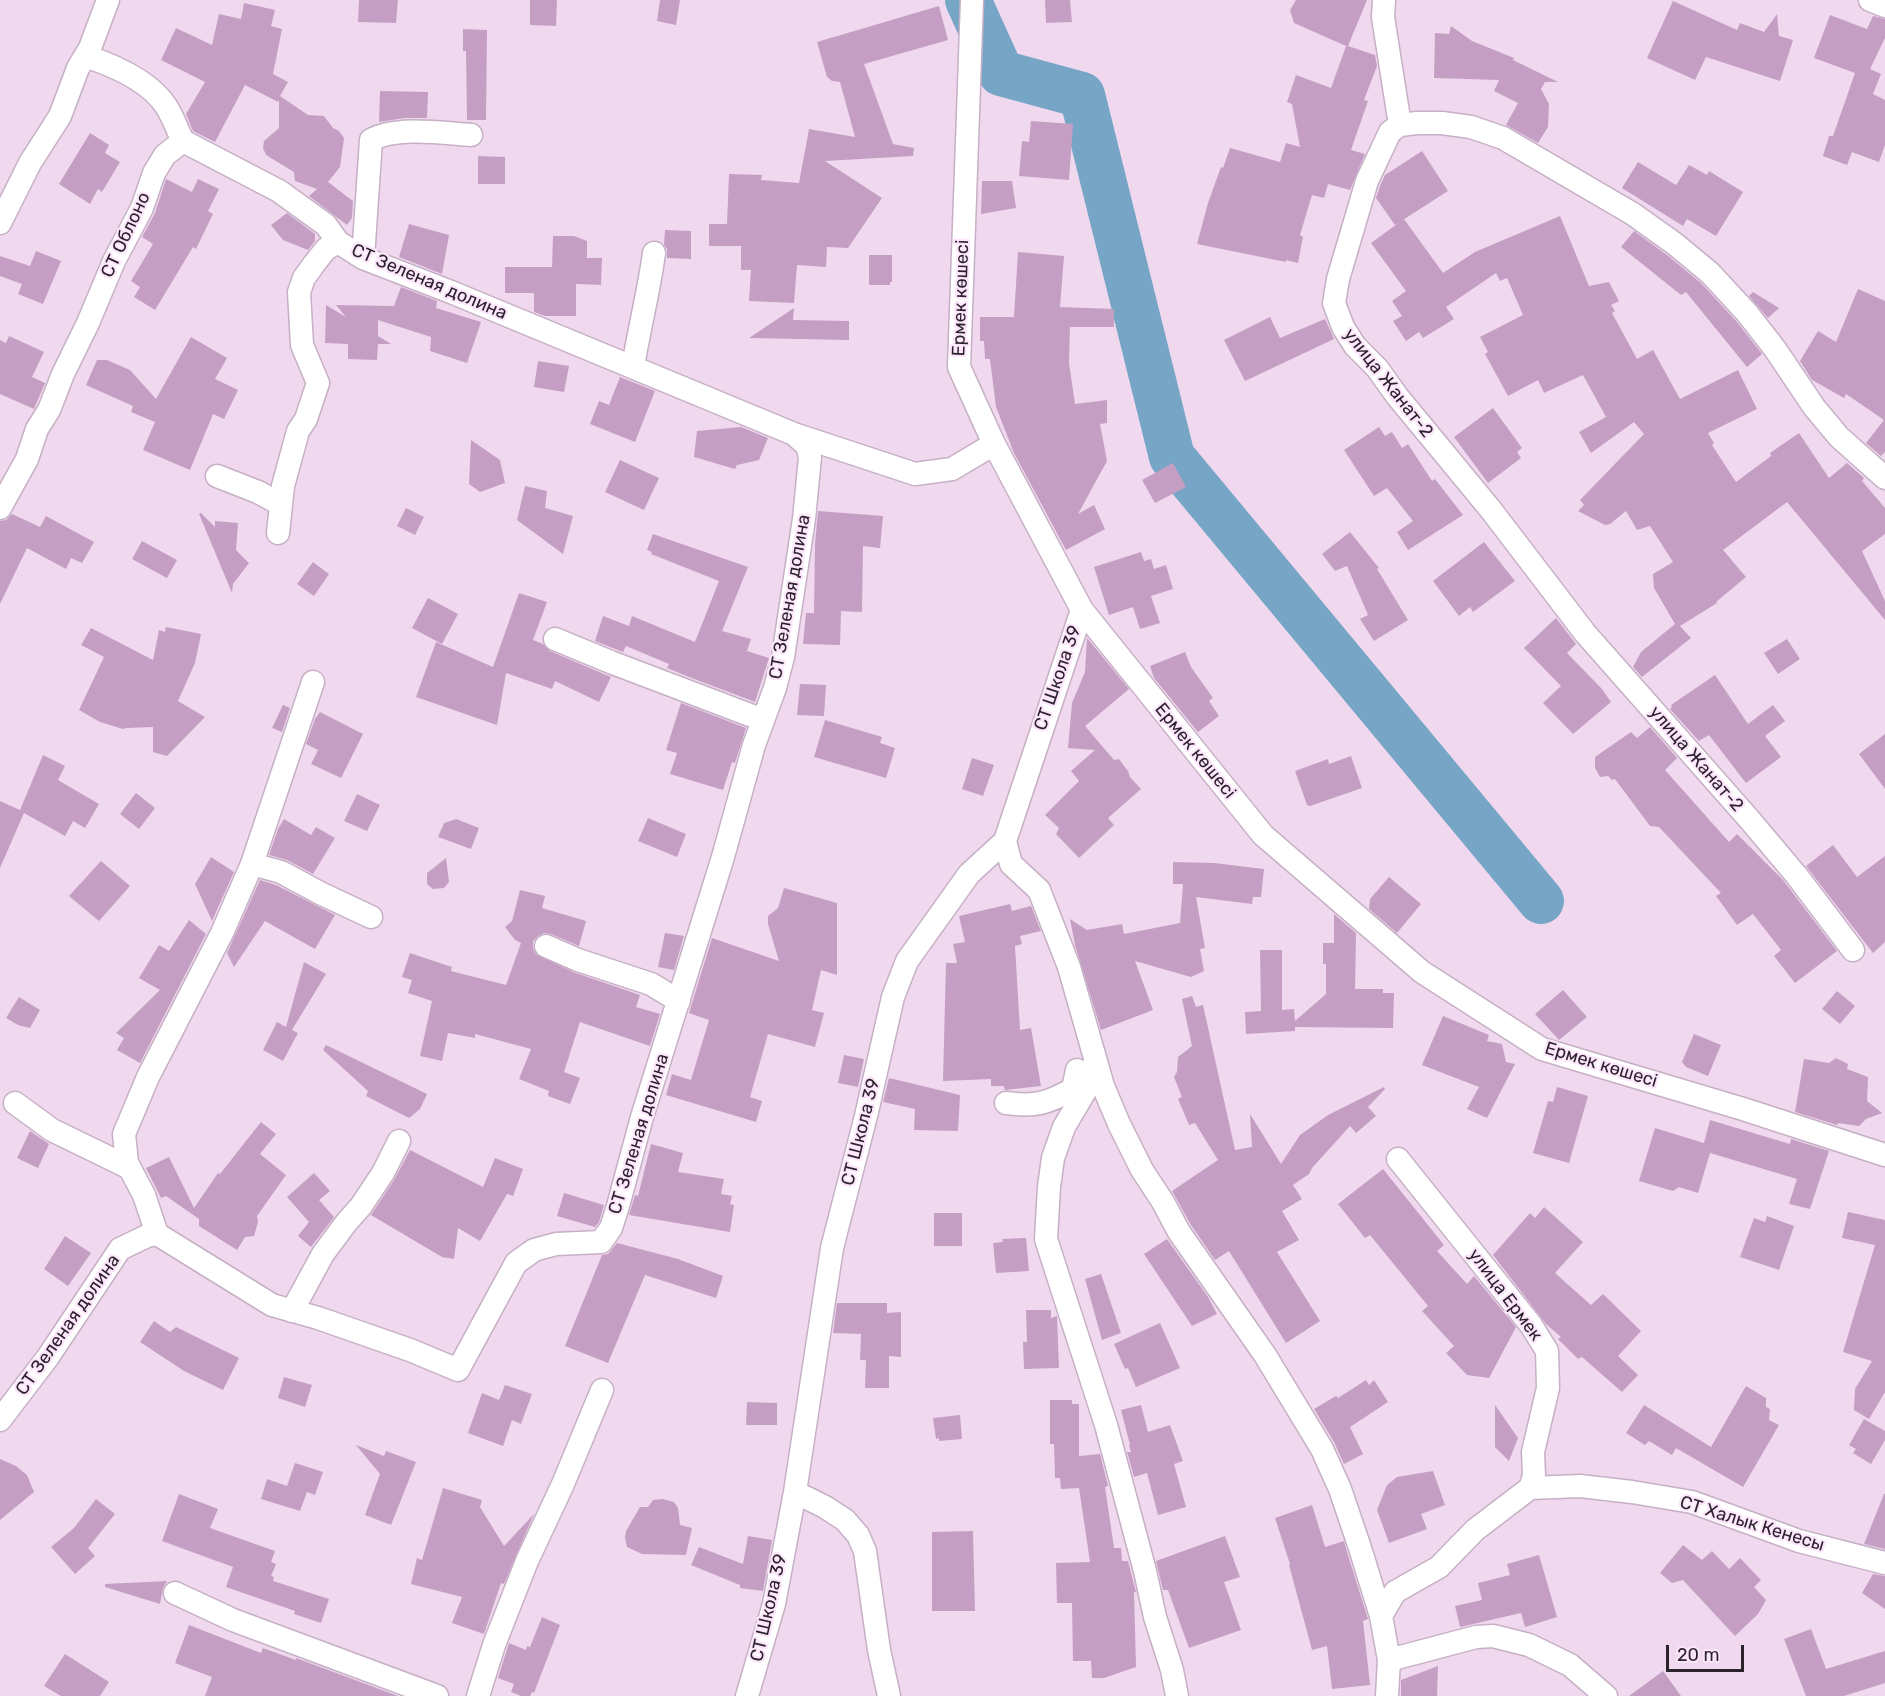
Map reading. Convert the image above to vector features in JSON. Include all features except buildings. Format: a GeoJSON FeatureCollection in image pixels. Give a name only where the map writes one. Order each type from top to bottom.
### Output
{"type":"FeatureCollection","features":[{"type":"Feature","properties":{"kind":"street"},"geometry":{"type":"LineString","coordinates":[[0,223],[30,163],[60,116],[86,60],[108,0]]}},
{"type":"Feature","properties":{"kind":"street","name":"Ермек көшесі"},"geometry":{"type":"LineString","coordinates":[[972,0],[959,367],[994,444],[1082,610],[1263,835],[1422,972],[1542,1049],[1743,1109],[1885,1155]]}},
{"type":"Feature","properties":{"kind":"street"},"geometry":{"type":"LineString","coordinates":[[1384,0],[1383,17],[1400,125],[1442,123],[1471,127],[1503,138],[1633,214],[1675,244],[1710,273],[1747,313],[1775,349],[1814,407],[1839,437],[1885,478]]}},
{"type":"Feature","properties":{"kind":"street"},"geometry":{"type":"LineString","coordinates":[[1870,0],[1885,6]]}},
{"type":"Feature","properties":{"kind":"street"},"geometry":{"type":"LineString","coordinates":[[86,60],[114,66],[130,75],[165,104],[183,141]]}},
{"type":"Feature","properties":{"kind":"street","name":"улица Жанат-2"},"geometry":{"type":"LineString","coordinates":[[1400,125],[1390,132],[1367,181],[1343,256],[1334,303],[1343,327],[1355,346],[1377,368],[1397,396],[1491,510],[1585,633],[1797,876],[1853,950]]}},
{"type":"Feature","properties":{"kind":"street"},"geometry":{"type":"LineString","coordinates":[[363,258],[371,140],[388,133],[434,132],[471,135]]}},
{"type":"Feature","properties":{"kind":"street","name":"СТ Зеленая долина"},"geometry":{"type":"LineString","coordinates":[[183,141],[279,191],[326,225],[338,242],[363,258],[794,434],[915,474],[952,469],[994,444]]}},
{"type":"Feature","properties":{"kind":"street","name":"СТ Облоно"},"geometry":{"type":"LineString","coordinates":[[0,508],[27,459],[37,429],[49,410],[114,261],[142,207],[154,173],[165,155],[183,141]]}},
{"type":"Feature","properties":{"kind":"street"},"geometry":{"type":"LineString","coordinates":[[279,533],[283,486],[298,431],[306,419],[318,384],[302,345],[299,292],[304,278],[314,264],[326,249],[338,242]]}},
{"type":"Feature","properties":{"kind":"street"},"geometry":{"type":"LineString","coordinates":[[633,367],[654,253]]}},
{"type":"Feature","properties":{"kind":"street","name":"СТ Зеленая долина"},"geometry":{"type":"LineString","coordinates":[[0,1420],[48,1357],[120,1249],[147,1236],[157,1234],[272,1305],[410,1350],[458,1370],[516,1263],[534,1250],[556,1244],[601,1242],[611,1228],[720,868],[754,745],[783,657],[808,486],[810,457],[807,447],[794,434]]}},
{"type":"Feature","properties":{"kind":"street"},"geometry":{"type":"LineString","coordinates":[[218,477],[258,492],[280,504]]}},
{"type":"Feature","properties":{"kind":"street","name":"СТ Школа 39"},"geometry":{"type":"LineString","coordinates":[[747,1696],[774,1604],[795,1492],[832,1248],[866,1116],[892,998],[907,961],[969,874],[1005,841],[1082,610]]}},
{"type":"Feature","properties":{"kind":"street"},"geometry":{"type":"LineString","coordinates":[[555,639],[763,720]]}},
{"type":"Feature","properties":{"kind":"street"},"geometry":{"type":"LineString","coordinates":[[157,1234],[144,1195],[128,1162],[124,1134],[148,1077],[222,933],[252,864],[313,682]]}},
{"type":"Feature","properties":{"kind":"street"},"geometry":{"type":"LineString","coordinates":[[1005,841],[1011,864],[1039,890],[1069,967],[1095,1062],[1119,1124],[1142,1170],[1163,1202],[1179,1233],[1264,1355],[1322,1449],[1340,1489],[1381,1616],[1389,1660],[1387,1696]]}},
{"type":"Feature","properties":{"kind":"street"},"geometry":{"type":"LineString","coordinates":[[252,864],[281,872],[371,917]]}},
{"type":"Feature","properties":{"kind":"street"},"geometry":{"type":"LineString","coordinates":[[546,946],[578,960],[651,984],[678,1001]]}},
{"type":"Feature","properties":{"kind":"street"},"geometry":{"type":"LineString","coordinates":[[1006,1103],[1020,1105],[1050,1102],[1073,1089],[1088,1034]]}},
{"type":"Feature","properties":{"kind":"street"},"geometry":{"type":"LineString","coordinates":[[1095,1062],[1087,1088],[1064,1127],[1053,1158],[1046,1239],[1106,1425],[1177,1696]]}},
{"type":"Feature","properties":{"kind":"street"},"geometry":{"type":"LineString","coordinates":[[15,1103],[52,1130],[130,1168]]}},
{"type":"Feature","properties":{"kind":"street"},"geometry":{"type":"LineString","coordinates":[[292,1311],[323,1254],[346,1222],[362,1206],[383,1173],[399,1141]]}},
{"type":"Feature","properties":{"kind":"street","name":"улица Ермек"},"geometry":{"type":"LineString","coordinates":[[1398,1159],[1531,1325],[1547,1351],[1548,1388],[1533,1452],[1534,1476],[1530,1488]]}},
{"type":"Feature","properties":{"kind":"street"},"geometry":{"type":"LineString","coordinates":[[478,1696],[494,1645],[523,1571],[563,1484],[602,1390]]}},
{"type":"Feature","properties":{"kind":"street","name":"СТ Халык Кенесы"},"geometry":{"type":"LineString","coordinates":[[1530,1488],[1580,1486],[1692,1502],[1799,1540],[1885,1563]]}},
{"type":"Feature","properties":{"kind":"street"},"geometry":{"type":"LineString","coordinates":[[1381,1616],[1395,1592],[1439,1567],[1475,1530],[1530,1488]]}},
{"type":"Feature","properties":{"kind":"street"},"geometry":{"type":"LineString","coordinates":[[795,1492],[845,1520],[858,1535],[865,1551],[879,1650],[889,1696]]}},
{"type":"Feature","properties":{"kind":"street"},"geometry":{"type":"LineString","coordinates":[[175,1593],[233,1620],[437,1696]]}},
{"type":"Feature","properties":{"kind":"street"},"geometry":{"type":"LineString","coordinates":[[1389,1660],[1476,1637],[1493,1636],[1529,1645],[1570,1665],[1606,1696]]}},
{"type":"Feature","properties":{"kind":"waterway"},"geometry":{"type":"LineString","coordinates":[[968,0],[1001,73],[1082,95],[1172,457],[1541,901]]}}]}
